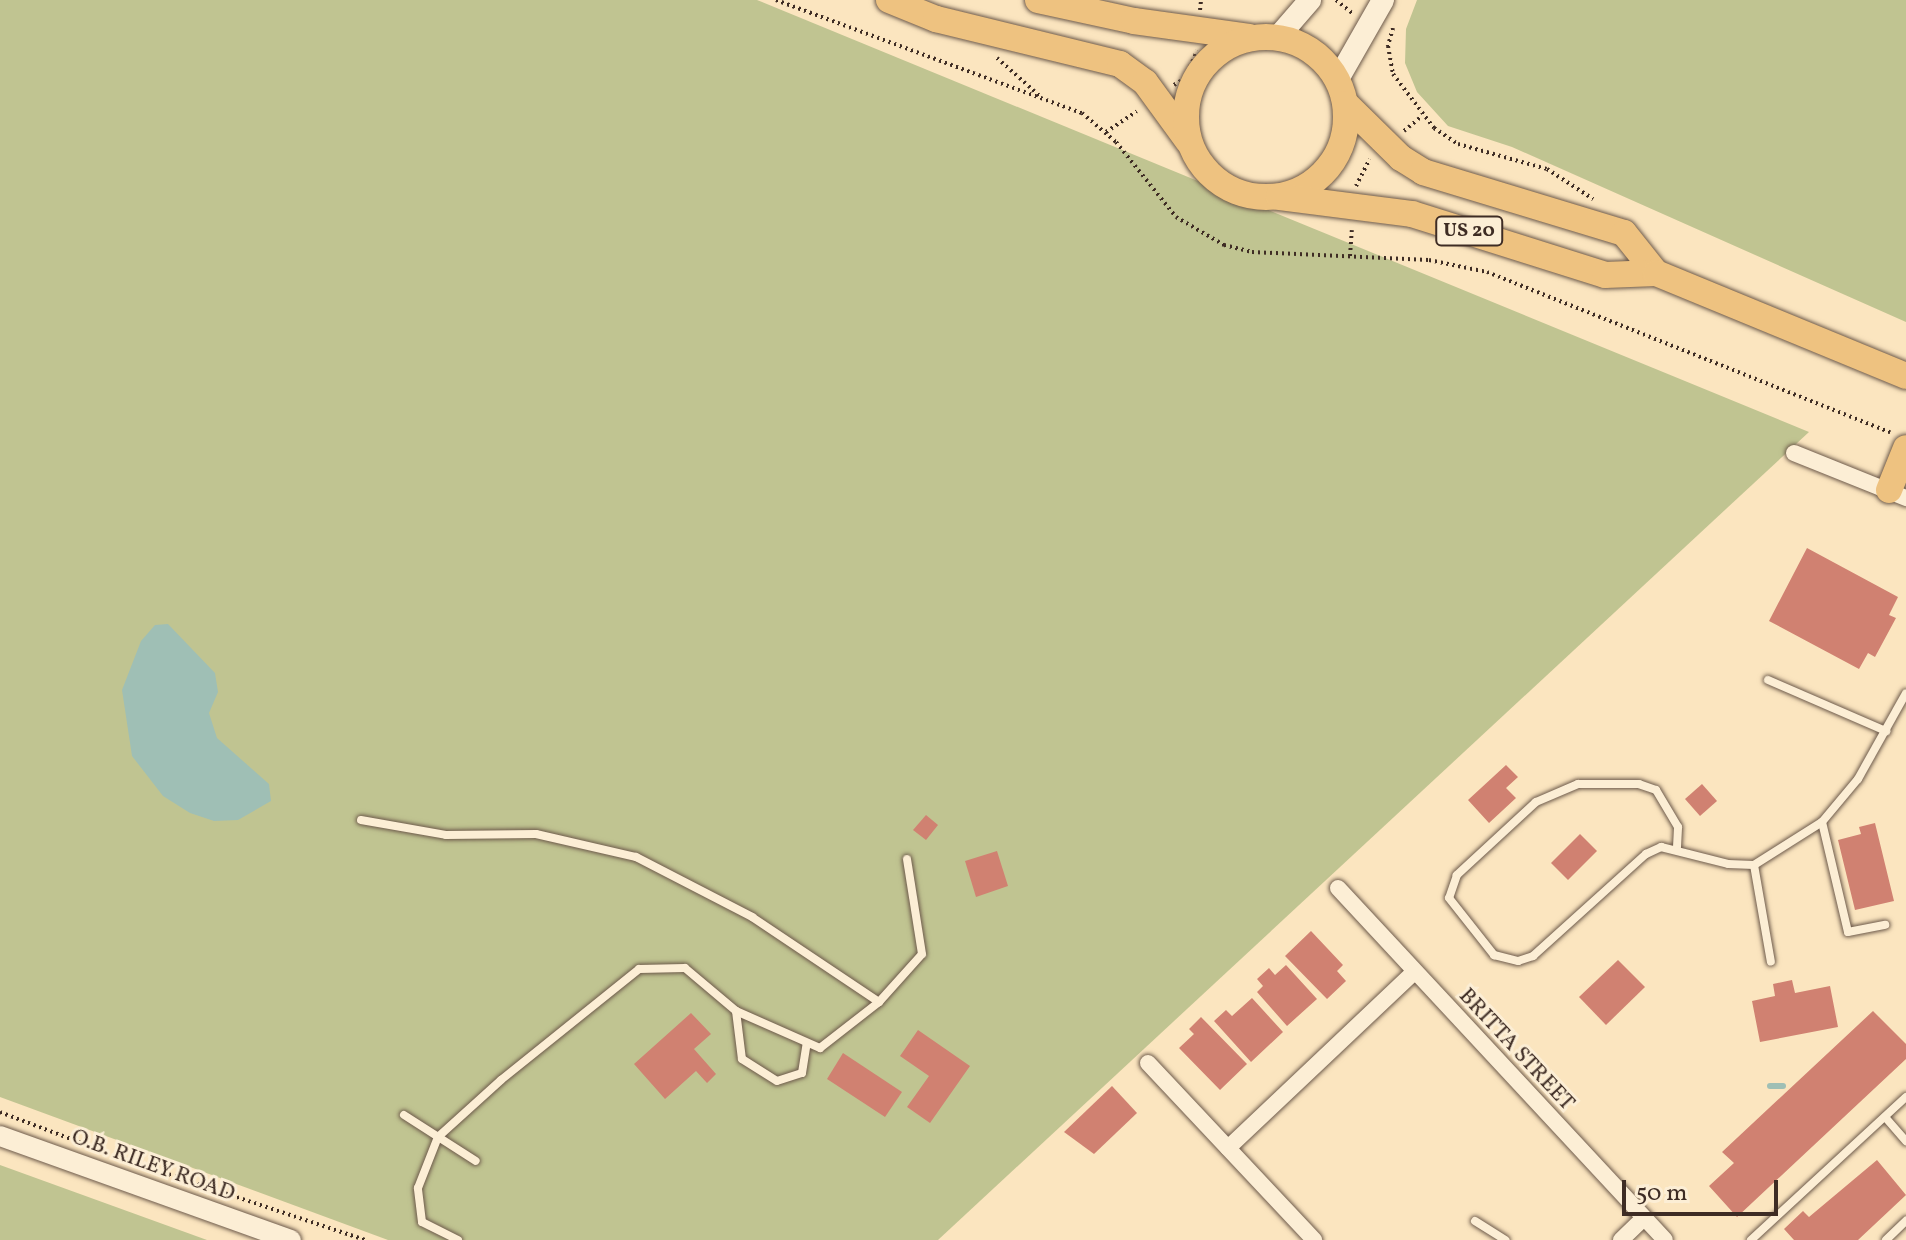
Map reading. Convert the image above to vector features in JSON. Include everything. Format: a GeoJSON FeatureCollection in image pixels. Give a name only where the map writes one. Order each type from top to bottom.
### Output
{"type":"FeatureCollection","features":[{"type":"Feature","properties":{"kind":"highway"},"geometry":{"type":"LineString","coordinates":[[889,0],[936,19],[1120,64],[1145,82],[1190,144],[1204,169],[1225,187],[1251,197],[1279,197],[1304,189],[1339,153],[1347,129],[1342,92],[1302,44],[1134,21],[1038,0]]}},
{"type":"Feature","properties":{"kind":"highway"},"geometry":{"type":"LineString","coordinates":[[1190,144],[1185,117],[1190,89],[1205,65],[1226,47],[1265,37]]}},
{"type":"Feature","properties":{"kind":"highway","name":"US 20"},"geometry":{"type":"LineString","coordinates":[[1342,92],[1387,145],[1423,172],[1624,233],[1656,273]]}},
{"type":"Feature","properties":{"kind":"highway","name":"US 20"},"geometry":{"type":"LineString","coordinates":[[1279,197],[1412,214],[1605,275],[1656,273],[1906,376]]}},
{"type":"Feature","properties":{"kind":"highway"},"geometry":{"type":"LineString","coordinates":[[1897,494],[1906,448]]}},
{"type":"Feature","properties":{"kind":"main road"},"geometry":{"type":"LineString","coordinates":[[1265,37],[1310,0]]}},
{"type":"Feature","properties":{"kind":"main road"},"geometry":{"type":"LineString","coordinates":[[1342,92],[1391,7]]}},
{"type":"Feature","properties":{"kind":"street"},"geometry":{"type":"LineString","coordinates":[[1794,453],[1897,494]]}},
{"type":"Feature","properties":{"kind":"street","name":"BRITTA STREET"},"geometry":{"type":"LineString","coordinates":[[1338,888],[1665,1240]]}},
{"type":"Feature","properties":{"kind":"street"},"geometry":{"type":"LineString","coordinates":[[1228,1148],[1414,972]]}},
{"type":"Feature","properties":{"kind":"street"},"geometry":{"type":"LineString","coordinates":[[1148,1063],[1314,1240]]}},
{"type":"Feature","properties":{"kind":"street","name":"O.B. RILEY ROAD"},"geometry":{"type":"LineString","coordinates":[[0,1136],[291,1240]]}},
{"type":"Feature","properties":{"kind":"street"},"geometry":{"type":"LineString","coordinates":[[1621,1240],[1644,1218]]}},
{"type":"Feature","properties":{"kind":"lane"},"geometry":{"type":"LineString","coordinates":[[1768,680],[1886,731]]}},
{"type":"Feature","properties":{"kind":"lane"},"geometry":{"type":"LineString","coordinates":[[1677,847],[1678,827],[1656,790],[1639,784],[1578,784],[1536,802],[1457,875],[1449,898],[1494,955],[1518,961],[1533,956],[1646,854],[1677,847],[1728,864],[1754,865],[1822,822],[1858,779],[1906,693]]}},
{"type":"Feature","properties":{"kind":"lane"},"geometry":{"type":"LineString","coordinates":[[361,820],[446,835],[536,834],[636,857],[752,917],[879,1002]]}},
{"type":"Feature","properties":{"kind":"lane"},"geometry":{"type":"LineString","coordinates":[[1822,822],[1848,932],[1885,925]]}},
{"type":"Feature","properties":{"kind":"lane"},"geometry":{"type":"LineString","coordinates":[[458,1240],[422,1222],[418,1188],[438,1137],[639,969],[685,968],[736,1011],[820,1048],[879,1002],[922,954],[907,859]]}},
{"type":"Feature","properties":{"kind":"lane"},"geometry":{"type":"LineString","coordinates":[[1754,865],[1771,962]]}},
{"type":"Feature","properties":{"kind":"lane"},"geometry":{"type":"LineString","coordinates":[[736,1011],[742,1059],[777,1081],[802,1073],[807,1043]]}},
{"type":"Feature","properties":{"kind":"lane"},"geometry":{"type":"LineString","coordinates":[[1752,1240],[1906,1097]]}},
{"type":"Feature","properties":{"kind":"lane"},"geometry":{"type":"LineString","coordinates":[[404,1115],[476,1161]]}},
{"type":"Feature","properties":{"kind":"lane"},"geometry":{"type":"LineString","coordinates":[[1885,1117],[1906,1141]]}},
{"type":"Feature","properties":{"kind":"lane"},"geometry":{"type":"LineString","coordinates":[[1475,1221],[1506,1240]]}},
{"type":"Feature","properties":{"kind":"lane"},"geometry":{"type":"LineString","coordinates":[[1886,1240],[1906,1221]]}},
{"type":"Feature","properties":{"kind":"path"},"geometry":{"type":"LineString","coordinates":[[1391,7],[1389,59],[1399,86],[1422,116],[1458,144],[1547,169],[1585,191]]}},
{"type":"Feature","properties":{"kind":"path"},"geometry":{"type":"LineString","coordinates":[[1350,256],[1357,177],[1387,145],[1422,116]]}},
{"type":"Feature","properties":{"kind":"path"},"geometry":{"type":"LineString","coordinates":[[0,1112],[100,1152]]}},
{"type":"Feature","properties":{"kind":"path"},"geometry":{"type":"LineString","coordinates":[[124,1161],[139,1161],[365,1240]]}},
{"type":"Feature","properties":{"kind":"green space"},"geometry":{"type":"Polygon","coordinates":[[[0,0],[757,0],[1809,432],[938,1240],[388,1240],[0,1097],[0,0]]]}},
{"type":"Feature","properties":{"kind":"green space"},"geometry":{"type":"Polygon","coordinates":[[[1417,0],[1906,0],[1906,322],[1512,147],[1448,126],[1417,92],[1405,63],[1406,29],[1417,0]]]}},
{"type":"Feature","properties":{"kind":"green space"},"geometry":{"type":"Polygon","coordinates":[[[0,1165],[207,1240],[0,1240],[0,1165]]]}},
{"type":"Feature","properties":{"kind":"water"},"geometry":{"type":"Polygon","coordinates":[[[168,624],[215,673],[218,692],[209,713],[217,738],[269,784],[271,801],[238,820],[214,821],[190,813],[163,796],[132,756],[122,690],[141,641],[155,625],[168,624]]]}},
{"type":"Feature","properties":{"kind":"building"},"geometry":{"type":"Polygon","coordinates":[[[1807,548],[1898,597],[1889,615],[1896,618],[1875,657],[1868,653],[1859,669],[1769,621],[1807,548]]]}},
{"type":"Feature","properties":{"kind":"building"},"geometry":{"type":"Polygon","coordinates":[[[1506,765],[1518,777],[1506,788],[1516,798],[1489,823],[1468,800],[1506,765]]]}},
{"type":"Feature","properties":{"kind":"building"},"geometry":{"type":"Polygon","coordinates":[[[1702,784],[1717,801],[1700,816],[1685,799],[1702,784]]]}},
{"type":"Feature","properties":{"kind":"building"},"geometry":{"type":"Polygon","coordinates":[[[926,815],[938,825],[926,840],[913,830],[926,815]]]}},
{"type":"Feature","properties":{"kind":"building"},"geometry":{"type":"Polygon","coordinates":[[[1875,823],[1894,901],[1855,910],[1838,840],[1861,834],[1859,827],[1875,823]]]}},
{"type":"Feature","properties":{"kind":"building"},"geometry":{"type":"Polygon","coordinates":[[[1580,834],[1597,851],[1568,880],[1551,863],[1580,834]]]}},
{"type":"Feature","properties":{"kind":"building"},"geometry":{"type":"Polygon","coordinates":[[[997,851],[1008,886],[976,897],[965,861],[997,851]]]}},
{"type":"Feature","properties":{"kind":"building"},"geometry":{"type":"Polygon","coordinates":[[[1311,931],[1343,965],[1337,971],[1346,981],[1327,999],[1285,956],[1311,931]]]}},
{"type":"Feature","properties":{"kind":"building"},"geometry":{"type":"Polygon","coordinates":[[[1618,960],[1645,987],[1606,1025],[1579,997],[1618,960]]]}},
{"type":"Feature","properties":{"kind":"building"},"geometry":{"type":"Polygon","coordinates":[[[1286,965],[1317,999],[1287,1026],[1257,992],[1263,986],[1257,979],[1269,968],[1275,975],[1286,965]]]}},
{"type":"Feature","properties":{"kind":"building"},"geometry":{"type":"Polygon","coordinates":[[[1792,980],[1795,993],[1830,986],[1838,1027],[1760,1042],[1752,1001],[1775,996],[1773,984],[1792,980]]]}},
{"type":"Feature","properties":{"kind":"building"},"geometry":{"type":"Polygon","coordinates":[[[1252,998],[1283,1032],[1251,1062],[1214,1021],[1226,1010],[1232,1016],[1252,998]]]}},
{"type":"Feature","properties":{"kind":"building"},"geometry":{"type":"Polygon","coordinates":[[[1873,1011],[1906,1044],[1906,1059],[1737,1217],[1709,1186],[1734,1163],[1722,1152],[1873,1011]]]}},
{"type":"Feature","properties":{"kind":"building"},"geometry":{"type":"Polygon","coordinates":[[[691,1013],[711,1034],[694,1049],[716,1074],[707,1083],[696,1071],[665,1099],[634,1064],[691,1013]]]}},
{"type":"Feature","properties":{"kind":"building"},"geometry":{"type":"Polygon","coordinates":[[[1201,1017],[1247,1064],[1220,1090],[1179,1048],[1194,1034],[1189,1029],[1201,1017]]]}},
{"type":"Feature","properties":{"kind":"building"},"geometry":{"type":"Polygon","coordinates":[[[918,1030],[970,1066],[930,1123],[907,1107],[929,1076],[900,1056],[918,1030]]]}},
{"type":"Feature","properties":{"kind":"building"},"geometry":{"type":"Polygon","coordinates":[[[843,1053],[902,1092],[885,1117],[827,1079],[843,1053]]]}},
{"type":"Feature","properties":{"kind":"building"},"geometry":{"type":"Polygon","coordinates":[[[1112,1086],[1137,1113],[1094,1154],[1064,1132],[1112,1086]]]}},
{"type":"Feature","properties":{"kind":"building"},"geometry":{"type":"Polygon","coordinates":[[[1877,1160],[1906,1195],[1858,1240],[1794,1240],[1784,1229],[1803,1211],[1809,1217],[1877,1160]]]}},
{"type":"Feature","properties":{"kind":"waterway"},"geometry":{"type":"LineString","coordinates":[[1770,1086],[1783,1086]]}}]}
